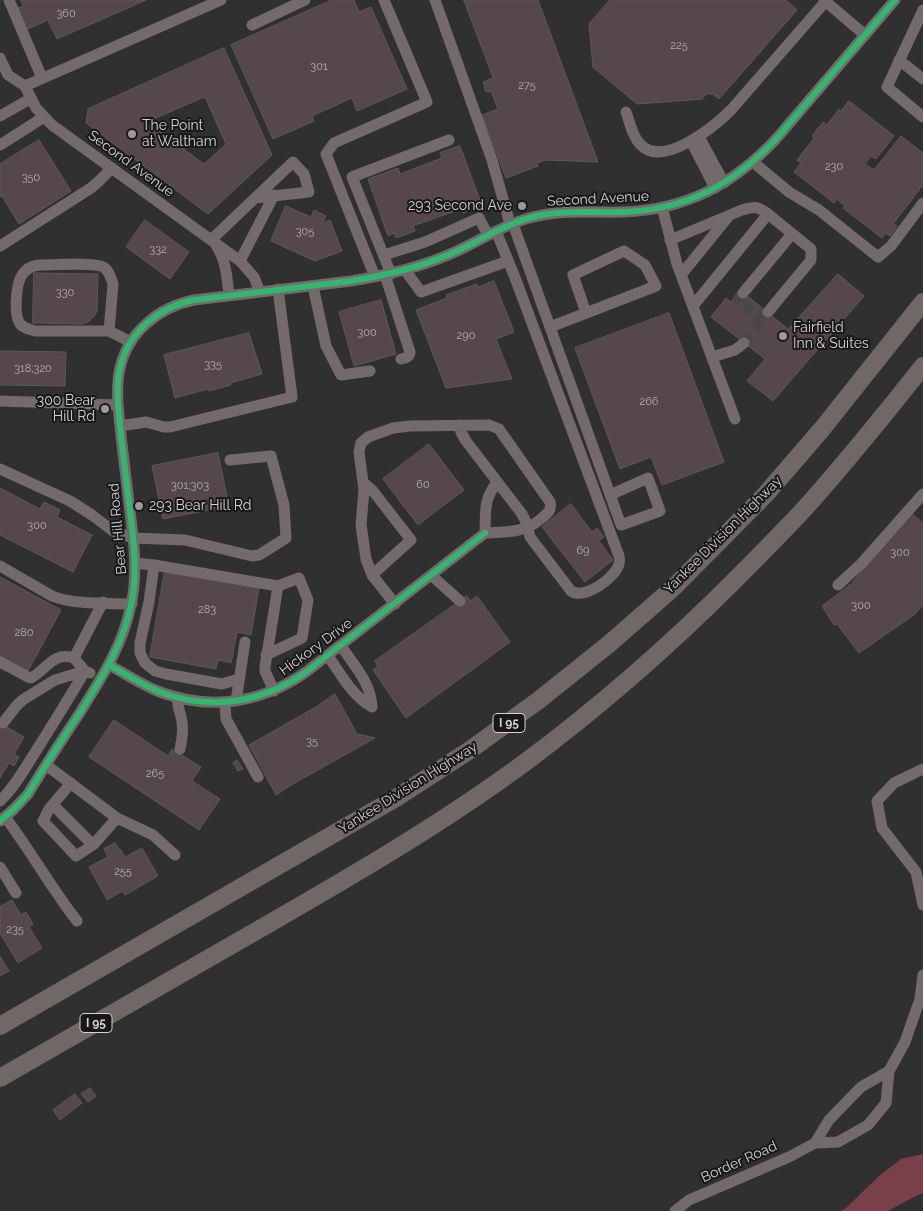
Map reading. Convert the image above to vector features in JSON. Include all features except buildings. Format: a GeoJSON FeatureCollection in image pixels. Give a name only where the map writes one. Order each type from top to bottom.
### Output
{"type":"FeatureCollection","features":[{"type":"Feature","properties":{"kind":"highway","name":"Yankee Division Highway"},"geometry":{"type":"LineString","coordinates":[[0,1026],[396,798],[470,750],[553,689],[609,644],[673,588],[765,495],[822,429],[923,302]]}},
{"type":"Feature","properties":{"kind":"highway","name":"I 95"},"geometry":{"type":"LineString","coordinates":[[0,1078],[382,858],[456,811],[534,756],[629,680],[695,620],[751,564],[805,508],[854,452],[923,366]]}},
{"type":"Feature","properties":{"kind":"street"},"geometry":{"type":"LineString","coordinates":[[9,0],[42,78]]}},
{"type":"Feature","properties":{"kind":"street"},"geometry":{"type":"LineString","coordinates":[[24,86],[221,0]]}},
{"type":"Feature","properties":{"kind":"street"},"geometry":{"type":"LineString","coordinates":[[252,25],[305,0]]}},
{"type":"Feature","properties":{"kind":"street"},"geometry":{"type":"LineString","coordinates":[[384,0],[427,102],[334,143],[326,154],[384,275],[410,352],[407,357],[401,359]]}},
{"type":"Feature","properties":{"kind":"street"},"geometry":{"type":"LineString","coordinates":[[435,0],[492,160],[511,224],[550,327],[610,495],[621,525],[660,511],[648,478],[610,495]]}},
{"type":"Feature","properties":{"kind":"street","name":"Second Avenue"},"geometry":{"type":"LineString","coordinates":[[211,240],[223,257],[229,295],[313,286],[405,270],[446,256],[511,224],[556,212],[632,211],[662,207],[688,200],[720,185],[753,162],[776,139],[896,0]]}},
{"type":"Feature","properties":{"kind":"street"},"geometry":{"type":"LineString","coordinates":[[626,112],[637,141],[642,147],[654,152],[675,148],[695,139],[720,121],[829,2],[865,35]]}},
{"type":"Feature","properties":{"kind":"street"},"geometry":{"type":"LineString","coordinates":[[923,10],[887,87],[923,117]]}},
{"type":"Feature","properties":{"kind":"street"},"geometry":{"type":"LineString","coordinates":[[0,58],[4,77],[24,86],[37,108]]}},
{"type":"Feature","properties":{"kind":"street"},"geometry":{"type":"LineString","coordinates":[[899,60],[923,79]]}},
{"type":"Feature","properties":{"kind":"street"},"geometry":{"type":"LineString","coordinates":[[0,116],[37,108]]}},
{"type":"Feature","properties":{"kind":"street"},"geometry":{"type":"LineString","coordinates":[[0,145],[37,108]]}},
{"type":"Feature","properties":{"kind":"street","name":"Second Avenue"},"geometry":{"type":"LineString","coordinates":[[37,108],[57,129],[240,261],[254,276],[260,292]]}},
{"type":"Feature","properties":{"kind":"street"},"geometry":{"type":"LineString","coordinates":[[695,139],[720,185]]}},
{"type":"Feature","properties":{"kind":"street"},"geometry":{"type":"LineString","coordinates":[[384,275],[384,255],[352,177],[448,140]]}},
{"type":"Feature","properties":{"kind":"street"},"geometry":{"type":"LineString","coordinates":[[211,240],[255,198],[293,162],[304,174],[308,192],[255,198]]}},
{"type":"Feature","properties":{"kind":"street"},"geometry":{"type":"LineString","coordinates":[[753,162],[783,187],[819,210],[878,257],[892,246],[923,203]]}},
{"type":"Feature","properties":{"kind":"street"},"geometry":{"type":"LineString","coordinates":[[3,240],[91,188],[112,168]]}},
{"type":"Feature","properties":{"kind":"street"},"geometry":{"type":"LineString","coordinates":[[240,261],[274,196]]}},
{"type":"Feature","properties":{"kind":"street"},"geometry":{"type":"LineString","coordinates":[[670,240],[753,206],[760,208],[811,249],[811,260],[768,312]]}},
{"type":"Feature","properties":{"kind":"street"},"geometry":{"type":"LineString","coordinates":[[662,207],[681,275],[735,419]]}},
{"type":"Feature","properties":{"kind":"street"},"geometry":{"type":"LineString","coordinates":[[693,306],[768,214]]}},
{"type":"Feature","properties":{"kind":"street"},"geometry":{"type":"LineString","coordinates":[[681,275],[729,215]]}},
{"type":"Feature","properties":{"kind":"street"},"geometry":{"type":"LineString","coordinates":[[384,255],[436,237],[479,218],[492,233],[508,261],[619,556],[619,566],[607,580],[586,593],[574,593],[568,587],[532,540],[522,514],[466,441],[459,425]]}},
{"type":"Feature","properties":{"kind":"street"},"geometry":{"type":"LineString","coordinates":[[743,293],[792,234]]}},
{"type":"Feature","properties":{"kind":"street"},"geometry":{"type":"LineString","coordinates":[[436,237],[446,256]]}},
{"type":"Feature","properties":{"kind":"street"},"geometry":{"type":"LineString","coordinates":[[550,327],[586,314],[656,286],[645,265],[624,251],[573,275],[586,314]]}},
{"type":"Feature","properties":{"kind":"street"},"geometry":{"type":"LineString","coordinates":[[405,270],[421,292],[508,261]]}},
{"type":"Feature","properties":{"kind":"street"},"geometry":{"type":"LineString","coordinates":[[109,331],[113,284],[107,270],[91,265],[38,265],[33,266],[23,274],[18,286],[16,310],[21,326],[36,330],[109,331],[131,342]]}},
{"type":"Feature","properties":{"kind":"street"},"geometry":{"type":"LineString","coordinates":[[313,286],[326,346],[341,376],[370,371]]}},
{"type":"Feature","properties":{"kind":"street"},"geometry":{"type":"LineString","coordinates":[[120,426],[146,422],[170,427],[292,397],[278,289]]}},
{"type":"Feature","properties":{"kind":"street","name":"Bear Hill Road"},"geometry":{"type":"LineString","coordinates":[[2,819],[24,799],[101,678],[121,640],[132,604],[135,563],[117,388],[124,354],[131,342],[147,323],[158,314],[188,301],[229,295]]}},
{"type":"Feature","properties":{"kind":"street"},"geometry":{"type":"LineString","coordinates":[[712,357],[736,350],[744,343]]}},
{"type":"Feature","properties":{"kind":"street"},"geometry":{"type":"LineString","coordinates":[[0,401],[118,405]]}},
{"type":"Feature","properties":{"kind":"street"},"geometry":{"type":"LineString","coordinates":[[394,604],[372,575],[366,559],[362,532],[363,482],[359,452],[361,443],[368,437],[400,427],[493,425],[499,429],[550,502],[549,512],[528,528],[485,533],[487,499],[497,482]]}},
{"type":"Feature","properties":{"kind":"street"},"geometry":{"type":"LineString","coordinates":[[0,469],[70,501],[113,531],[133,538],[185,540],[252,556],[259,555],[286,538],[284,505],[270,456],[230,460]]}},
{"type":"Feature","properties":{"kind":"street"},"geometry":{"type":"LineString","coordinates":[[363,482],[370,488],[411,540],[372,575]]}},
{"type":"Feature","properties":{"kind":"street"},"geometry":{"type":"LineString","coordinates":[[838,585],[861,564],[923,494]]}},
{"type":"Feature","properties":{"kind":"street","name":"Hickory Drive"},"geometry":{"type":"LineString","coordinates":[[109,664],[148,686],[178,698],[230,702],[274,691],[299,678],[485,533]]}},
{"type":"Feature","properties":{"kind":"street"},"geometry":{"type":"LineString","coordinates":[[135,563],[278,586],[299,578],[308,600],[302,638],[266,655]]}},
{"type":"Feature","properties":{"kind":"street"},"geometry":{"type":"LineString","coordinates":[[154,565],[149,602],[140,643],[140,653],[144,663],[166,674],[222,684],[239,680]]}},
{"type":"Feature","properties":{"kind":"street"},"geometry":{"type":"LineString","coordinates":[[0,566],[60,599],[132,604]]}},
{"type":"Feature","properties":{"kind":"street"},"geometry":{"type":"LineString","coordinates":[[431,575],[460,601]]}},
{"type":"Feature","properties":{"kind":"street"},"geometry":{"type":"LineString","coordinates":[[274,691],[265,672],[266,655],[278,586]]}},
{"type":"Feature","properties":{"kind":"street"},"geometry":{"type":"LineString","coordinates":[[74,658],[103,602]]}},
{"type":"Feature","properties":{"kind":"street"},"geometry":{"type":"LineString","coordinates":[[245,642],[239,680],[225,712],[227,722],[258,777]]}},
{"type":"Feature","properties":{"kind":"street"},"geometry":{"type":"LineString","coordinates":[[328,656],[356,696],[372,707],[371,695],[366,682],[341,646]]}},
{"type":"Feature","properties":{"kind":"street"},"geometry":{"type":"LineString","coordinates":[[0,662],[31,678],[57,658],[65,656],[74,658],[85,671],[101,678]]}},
{"type":"Feature","properties":{"kind":"street"},"geometry":{"type":"LineString","coordinates":[[5,715],[20,701],[49,683],[85,671]]}},
{"type":"Feature","properties":{"kind":"street"},"geometry":{"type":"LineString","coordinates":[[0,801],[14,786],[85,671]]}},
{"type":"Feature","properties":{"kind":"street"},"geometry":{"type":"LineString","coordinates":[[178,698],[178,709],[182,719],[180,749]]}},
{"type":"Feature","properties":{"kind":"street"},"geometry":{"type":"LineString","coordinates":[[46,765],[117,818],[152,835],[175,855]]}},
{"type":"Feature","properties":{"kind":"street"},"geometry":{"type":"LineString","coordinates":[[923,769],[894,783],[877,802],[882,828],[916,872],[923,905]]}},
{"type":"Feature","properties":{"kind":"street"},"geometry":{"type":"LineString","coordinates":[[71,783],[43,821],[76,856],[93,845],[117,818]]}},
{"type":"Feature","properties":{"kind":"street"},"geometry":{"type":"LineString","coordinates":[[53,805],[93,845]]}},
{"type":"Feature","properties":{"kind":"street"},"geometry":{"type":"LineString","coordinates":[[2,819],[21,839],[77,921]]}},
{"type":"Feature","properties":{"kind":"street"},"geometry":{"type":"LineString","coordinates":[[0,867],[16,893]]}},
{"type":"Feature","properties":{"kind":"street","name":"Border Road"},"geometry":{"type":"LineString","coordinates":[[675,1211],[689,1200],[788,1157],[815,1143],[838,1142],[868,1125],[886,1103],[889,1071],[905,1042],[920,999],[923,975]]}},
{"type":"Feature","properties":{"kind":"street","name":"Border Road"},"geometry":{"type":"LineString","coordinates":[[815,1143],[829,1120],[861,1088],[889,1071]]}},
{"type":"Feature","properties":{"kind":"shaded area"},"geometry":{"type":"Polygon","coordinates":[[[923,1154],[923,1193],[888,1211],[841,1211],[879,1176],[901,1159],[923,1154]]]}},
{"type":"Feature","properties":{"kind":"tunnel"},"geometry":{"type":"LineString","coordinates":[[743,293],[738,300],[762,320]]}},
{"type":"Feature","properties":{"kind":"tunnel"},"geometry":{"type":"LineString","coordinates":[[744,343],[767,314]]}},
{"type":"Feature","properties":{"kind":"cycle path"},"geometry":{"type":"LineString","coordinates":[[0,821],[28,794],[97,686],[123,634],[133,593],[135,558],[119,419],[118,385],[124,355],[130,343],[147,323],[157,315],[181,303],[194,300],[351,281],[405,270],[444,257],[510,225],[541,215],[564,212],[646,210],[668,206],[707,192],[743,169],[776,139],[895,0]]}},
{"type":"Feature","properties":{"kind":"cycle path"},"geometry":{"type":"LineString","coordinates":[[109,665],[140,683],[179,698],[198,701],[236,701],[272,691],[306,672],[485,533]]}},
{"type":"Feature","properties":{"kind":"place","name":"The Point at Waltham"},"geometry":{"type":"Point","coordinates":[132,134]}},
{"type":"Feature","properties":{"kind":"place","name":"293 Second Ave"},"geometry":{"type":"Point","coordinates":[522,206]}},
{"type":"Feature","properties":{"kind":"place","name":"Fairfield Inn & Suites"},"geometry":{"type":"Point","coordinates":[783,336]}},
{"type":"Feature","properties":{"kind":"place","name":"300 Bear Hill Rd"},"geometry":{"type":"Point","coordinates":[105,409]}},
{"type":"Feature","properties":{"kind":"place","name":"293 Bear Hill Rd"},"geometry":{"type":"Point","coordinates":[139,506]}}]}
